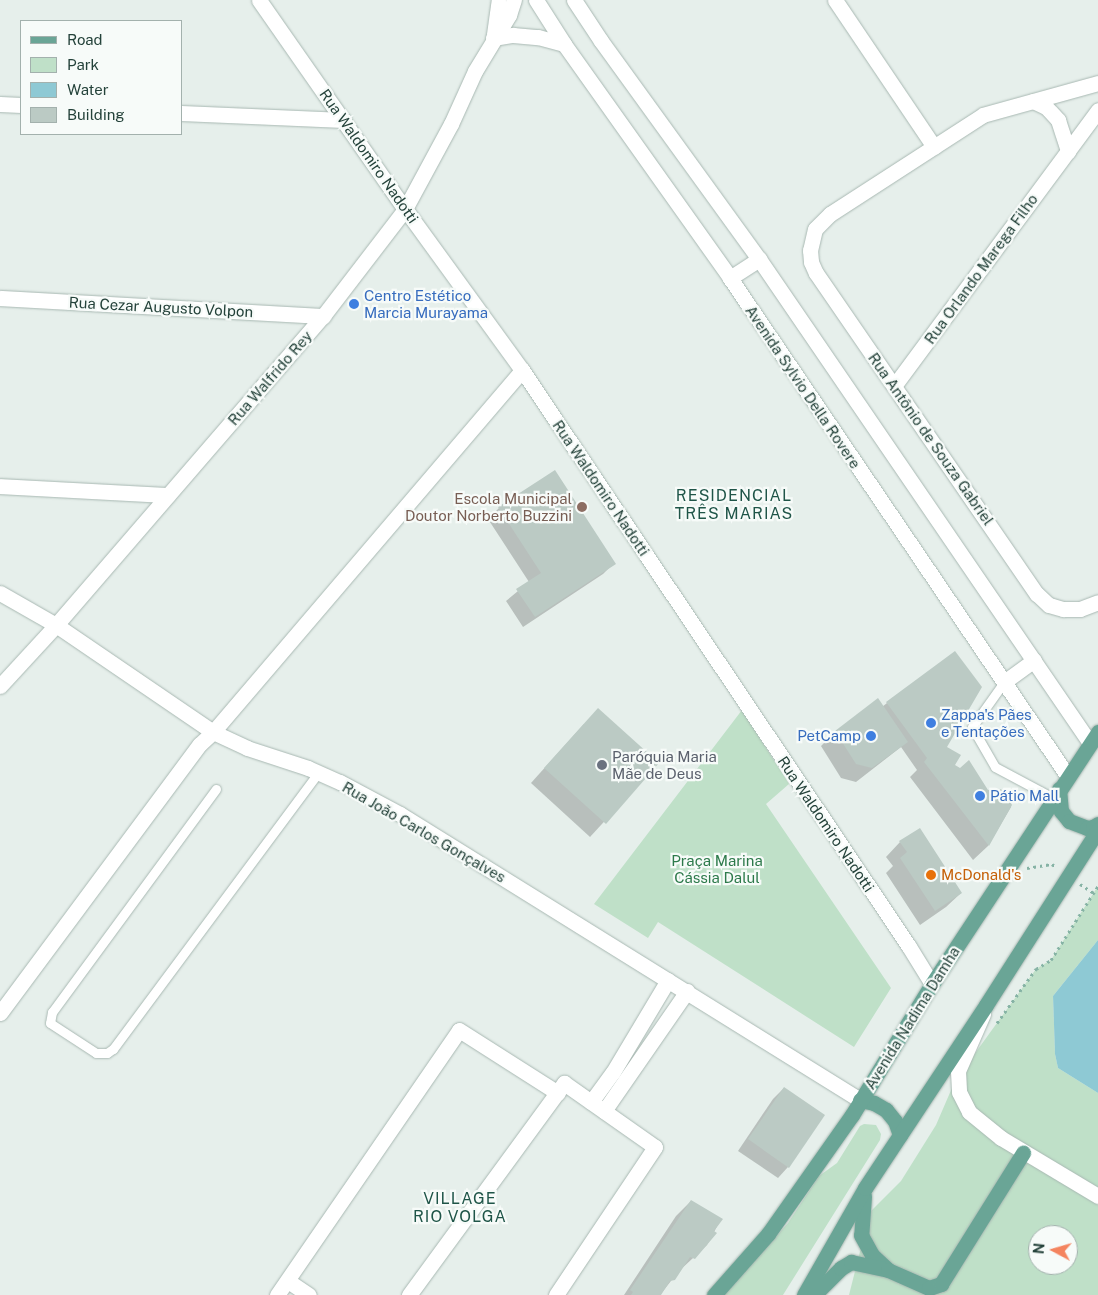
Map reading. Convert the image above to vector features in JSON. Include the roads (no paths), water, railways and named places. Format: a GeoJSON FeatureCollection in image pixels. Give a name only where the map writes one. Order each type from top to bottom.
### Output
{"type":"FeatureCollection","features":[{"type":"Feature","properties":{"kind":"main road","name":"Avenida Nadima Damha"},"geometry":{"type":"LineString","coordinates":[[714,1295],[768,1234],[852,1115],[932,984],[1094,737]]}},
{"type":"Feature","properties":{"kind":"main road"},"geometry":{"type":"LineString","coordinates":[[1056,794],[1061,811],[1069,820],[1087,828],[1098,824]]}},
{"type":"Feature","properties":{"kind":"main road"},"geometry":{"type":"LineString","coordinates":[[804,1295],[865,1188],[986,1005],[1098,830]]}},
{"type":"Feature","properties":{"kind":"main road"},"geometry":{"type":"LineString","coordinates":[[860,1100],[874,1103],[886,1110],[895,1121],[900,1135]]}},
{"type":"Feature","properties":{"kind":"main road"},"geometry":{"type":"LineString","coordinates":[[814,1295],[840,1268],[851,1262],[888,1270],[922,1287],[934,1288],[940,1284],[1023,1153]]}},
{"type":"Feature","properties":{"kind":"main road"},"geometry":{"type":"LineString","coordinates":[[865,1188],[860,1226],[861,1235],[872,1255],[888,1270]]}},
{"type":"Feature","properties":{"kind":"street","name":"Rua Waldomiro Nadotti"},"geometry":{"type":"LineString","coordinates":[[259,0],[405,209],[522,370],[908,945],[932,984]]}},
{"type":"Feature","properties":{"kind":"street","name":"Rua Walfrido Rey"},"geometry":{"type":"LineString","coordinates":[[493,38],[499,0]]}},
{"type":"Feature","properties":{"kind":"street","name":"Rua Walfrido Rey"},"geometry":{"type":"LineString","coordinates":[[0,686],[56,624],[322,316],[405,209],[451,124],[475,71],[493,38],[509,15],[514,0]]}},
{"type":"Feature","properties":{"kind":"street","name":"Avenida Sylvio Della Rovere"},"geometry":{"type":"LineString","coordinates":[[536,0],[564,44],[730,278],[1067,776]]}},
{"type":"Feature","properties":{"kind":"street"},"geometry":{"type":"LineString","coordinates":[[574,0],[601,42],[759,259],[1034,660],[1094,737]]}},
{"type":"Feature","properties":{"kind":"street"},"geometry":{"type":"LineString","coordinates":[[835,0],[934,147],[983,115],[1098,83]]}},
{"type":"Feature","properties":{"kind":"street"},"geometry":{"type":"LineString","coordinates":[[493,38],[513,35],[538,37],[564,44]]}},
{"type":"Feature","properties":{"kind":"street"},"geometry":{"type":"LineString","coordinates":[[1033,101],[1046,107],[1058,120],[1068,151]]}},
{"type":"Feature","properties":{"kind":"street"},"geometry":{"type":"LineString","coordinates":[[0,104],[20,105]]}},
{"type":"Feature","properties":{"kind":"street","name":"Rua Orlando Marega Filho"},"geometry":{"type":"LineString","coordinates":[[894,386],[1098,110]]}},
{"type":"Feature","properties":{"kind":"street"},"geometry":{"type":"LineString","coordinates":[[182,112],[344,120]]}},
{"type":"Feature","properties":{"kind":"street","name":"Rua Antônio de Souza Gabriel"},"geometry":{"type":"LineString","coordinates":[[934,147],[830,214],[815,230],[811,240],[811,262],[816,273],[1037,594],[1049,605],[1064,609],[1080,609],[1098,602]]}},
{"type":"Feature","properties":{"kind":"street"},"geometry":{"type":"LineString","coordinates":[[730,278],[759,259]]}},
{"type":"Feature","properties":{"kind":"street","name":"Rua Cezar Augusto Volpon"},"geometry":{"type":"LineString","coordinates":[[0,298],[322,316]]}},
{"type":"Feature","properties":{"kind":"street"},"geometry":{"type":"LineString","coordinates":[[0,1013],[200,744],[213,732],[522,370]]}},
{"type":"Feature","properties":{"kind":"street"},"geometry":{"type":"LineString","coordinates":[[0,486],[168,495]]}},
{"type":"Feature","properties":{"kind":"street","name":"Rua João Carlos Gonçalves"},"geometry":{"type":"LineString","coordinates":[[0,593],[56,624],[213,732],[247,748],[318,773],[400,814],[860,1100]]}},
{"type":"Feature","properties":{"kind":"street"},"geometry":{"type":"LineString","coordinates":[[1004,682],[1034,660]]}},
{"type":"Feature","properties":{"kind":"street"},"geometry":{"type":"LineString","coordinates":[[598,1106],[613,1072],[668,980]]}},
{"type":"Feature","properties":{"kind":"street"},"geometry":{"type":"LineString","coordinates":[[598,1106],[686,991]]}},
{"type":"Feature","properties":{"kind":"street"},"geometry":{"type":"LineString","coordinates":[[986,1005],[976,1034],[958,1072],[959,1092],[969,1112],[984,1126],[1023,1153],[1098,1196]]}},
{"type":"Feature","properties":{"kind":"street"},"geometry":{"type":"LineString","coordinates":[[277,1295],[459,1030],[558,1093]]}},
{"type":"Feature","properties":{"kind":"street"},"geometry":{"type":"LineString","coordinates":[[408,1295],[564,1083],[655,1147],[556,1295]]}},
{"type":"Feature","properties":{"kind":"street"},"geometry":{"type":"LineString","coordinates":[[841,1089],[852,1115]]}},
{"type":"Feature","properties":{"kind":"street"},"geometry":{"type":"LineString","coordinates":[[288,1280],[309,1295]]}},
{"type":"Feature","properties":{"kind":"lane"},"geometry":{"type":"LineString","coordinates":[[1004,682],[972,727],[996,767],[1056,794]]}},
{"type":"Feature","properties":{"kind":"lane"},"geometry":{"type":"LineString","coordinates":[[216,789],[52,1012],[50,1023],[96,1053],[107,1053],[113,1049],[318,773]]}},
{"type":"Feature","properties":{"kind":"water"},"geometry":{"type":"Polygon","coordinates":[[[1098,940],[1098,1093],[1058,1068],[1055,1054],[1053,996],[1098,940]]]}},
{"type":"Feature","properties":{"kind":"place","name":"Centro Estético Marcia Murayama"},"geometry":{"type":"Point","coordinates":[354,304]}},
{"type":"Feature","properties":{"kind":"place","name":"Escola Municipal Doutor Norberto Buzzini"},"geometry":{"type":"Point","coordinates":[582,507]}},
{"type":"Feature","properties":{"kind":"place","name":"Zappa's Pães e Tentações"},"geometry":{"type":"Point","coordinates":[931,723]}},
{"type":"Feature","properties":{"kind":"place","name":"PetCamp"},"geometry":{"type":"Point","coordinates":[871,736]}},
{"type":"Feature","properties":{"kind":"place","name":"Paróquia Maria Mãe de Deus"},"geometry":{"type":"Point","coordinates":[602,765]}},
{"type":"Feature","properties":{"kind":"place","name":"Pátio Mall"},"geometry":{"type":"Point","coordinates":[980,796]}},
{"type":"Feature","properties":{"kind":"place","name":"McDonald's"},"geometry":{"type":"Point","coordinates":[931,875]}},
{"type":"Feature","properties":{"kind":"district","name":"RESIDENCIAL TRÊS MARIAS"},"geometry":{"type":"Point","coordinates":[734,505]}},
{"type":"Feature","properties":{"kind":"district","name":"VILLAGE RIO VOLGA"},"geometry":{"type":"Point","coordinates":[460,1208]}},
{"type":"Feature","properties":{"kind":"park label","name":"Praça Marina Cássia Dalul"},"geometry":{"type":"Point","coordinates":[717,868]}}]}
